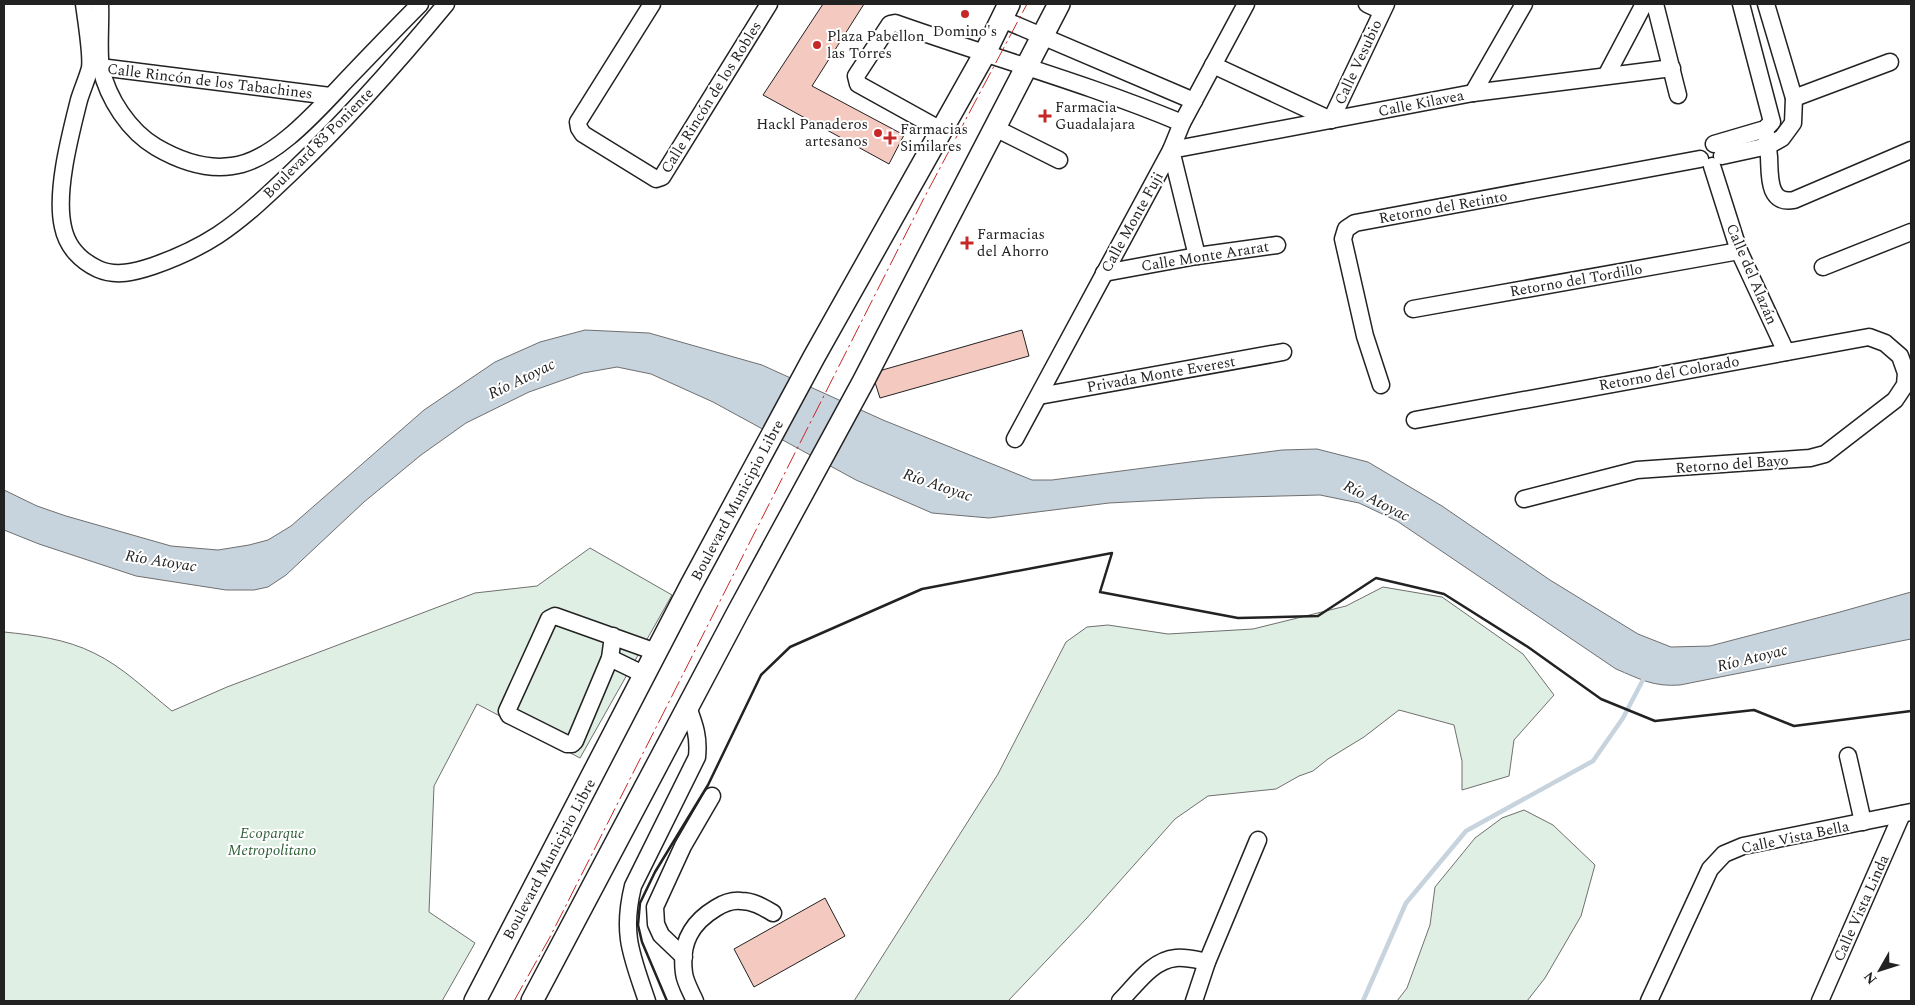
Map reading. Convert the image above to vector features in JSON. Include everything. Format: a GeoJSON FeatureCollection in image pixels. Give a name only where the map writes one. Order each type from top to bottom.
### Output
{"type":"FeatureCollection","features":[{"type":"Feature","properties":{"kind":"main road"},"geometry":{"type":"LineString","coordinates":[[532,1001],[738,612],[863,382],[1059,4]]}},
{"type":"Feature","properties":{"kind":"main road","name":"Boulevard Municipio Libre"},"geometry":{"type":"LineString","coordinates":[[475,1001],[691,585],[814,357],[985,53],[1006,11]]}},
{"type":"Feature","properties":{"kind":"street","name":"Boulevard 83 Poniente"},"geometry":{"type":"LineString","coordinates":[[84,4],[95,67],[111,98],[130,125],[152,145],[175,158],[200,166],[233,166],[256,159],[278,145],[305,123],[420,4]]}},
{"type":"Feature","properties":{"kind":"street","name":"Boulevard 83 Poniente"},"geometry":{"type":"LineString","coordinates":[[100,4],[95,67],[80,100],[64,168],[61,205],[63,228],[72,249],[85,263],[104,272],[122,274],[138,271],[177,257],[218,235],[265,198],[327,139],[404,54],[446,4]]}},
{"type":"Feature","properties":{"kind":"street","name":"Calle Rincón de los Robles"},"geometry":{"type":"LineString","coordinates":[[652,4],[578,122],[583,134],[656,179],[662,178],[769,4]]}},
{"type":"Feature","properties":{"kind":"street","name":"Calle Monte Fuji"},"geometry":{"type":"LineString","coordinates":[[1015,439],[1171,150],[1182,123],[1246,4]]}},
{"type":"Feature","properties":{"kind":"street"},"geometry":{"type":"LineString","coordinates":[[1473,93],[1524,4]]}},
{"type":"Feature","properties":{"kind":"street"},"geometry":{"type":"LineString","coordinates":[[1606,76],[1644,4]]}},
{"type":"Feature","properties":{"kind":"street"},"geometry":{"type":"LineString","coordinates":[[1655,4],[1678,95]]}},
{"type":"Feature","properties":{"kind":"street"},"geometry":{"type":"LineString","coordinates":[[1712,156],[1765,129],[1772,122],[1741,4]]}},
{"type":"Feature","properties":{"kind":"street"},"geometry":{"type":"LineString","coordinates":[[1712,156],[1768,146],[1782,138],[1789,131],[1793,123],[1794,98],[1766,4]]}},
{"type":"Feature","properties":{"kind":"street","name":"Calle Vesubio"},"geometry":{"type":"LineString","coordinates":[[1331,120],[1378,6]]}},
{"type":"Feature","properties":{"kind":"street"},"geometry":{"type":"LineString","coordinates":[[1006,11],[1042,36],[1194,101]]}},
{"type":"Feature","properties":{"kind":"street"},"geometry":{"type":"LineString","coordinates":[[941,130],[858,84],[856,76],[893,22],[962,47],[1028,66],[1131,101],[1182,123]]}},
{"type":"Feature","properties":{"kind":"street"},"geometry":{"type":"LineString","coordinates":[[1794,98],[1890,62]]}},
{"type":"Feature","properties":{"kind":"street"},"geometry":{"type":"LineString","coordinates":[[1213,65],[1331,120]]}},
{"type":"Feature","properties":{"kind":"street","name":"Calle Rincón de los Tabachines"},"geometry":{"type":"LineString","coordinates":[[95,67],[330,96]]}},
{"type":"Feature","properties":{"kind":"street","name":"Calle Kilavea"},"geometry":{"type":"LineString","coordinates":[[1171,150],[1473,93],[1672,68]]}},
{"type":"Feature","properties":{"kind":"street"},"geometry":{"type":"LineString","coordinates":[[995,128],[1059,160]]}},
{"type":"Feature","properties":{"kind":"street"},"geometry":{"type":"LineString","coordinates":[[1765,129],[1771,187],[1780,199],[1786,201],[1794,200],[1911,150]]}},
{"type":"Feature","properties":{"kind":"street"},"geometry":{"type":"LineString","coordinates":[[1171,150],[1197,256]]}},
{"type":"Feature","properties":{"kind":"street","name":"Calle del Alazán"},"geometry":{"type":"LineString","coordinates":[[1712,156],[1739,251],[1786,352]]}},
{"type":"Feature","properties":{"kind":"street","name":"Retorno del Retinto"},"geometry":{"type":"LineString","coordinates":[[1381,385],[1365,336],[1343,239],[1346,229],[1355,223],[1712,156]]}},
{"type":"Feature","properties":{"kind":"street"},"geometry":{"type":"LineString","coordinates":[[1823,267],[1911,232]]}},
{"type":"Feature","properties":{"kind":"street","name":"Calle Monte Ararat"},"geometry":{"type":"LineString","coordinates":[[1104,273],[1197,256],[1277,245]]}},
{"type":"Feature","properties":{"kind":"street","name":"Retorno del Tordillo"},"geometry":{"type":"LineString","coordinates":[[1413,309],[1739,251]]}},
{"type":"Feature","properties":{"kind":"street","name":"Retorno del Colorado"},"geometry":{"type":"LineString","coordinates":[[1415,420],[1869,337],[1885,343],[1900,356],[1906,373]]}},
{"type":"Feature","properties":{"kind":"street","name":"Privada Monte Everest"},"geometry":{"type":"LineString","coordinates":[[1039,396],[1283,352]]}},
{"type":"Feature","properties":{"kind":"street","name":"Retorno del Bayo"},"geometry":{"type":"LineString","coordinates":[[1524,499],[1637,470],[1810,458],[1825,454],[1895,400],[1905,385],[1906,373]]}},
{"type":"Feature","properties":{"kind":"street"},"geometry":{"type":"LineString","coordinates":[[613,636],[610,658],[575,741],[572,744],[567,744],[507,713],[552,616],[613,636],[656,652]]}},
{"type":"Feature","properties":{"kind":"street"},"geometry":{"type":"LineString","coordinates":[[610,658],[645,675]]}},
{"type":"Feature","properties":{"kind":"street"},"geometry":{"type":"LineString","coordinates":[[647,1001],[630,949],[627,928],[629,903],[634,886],[697,757],[697,734],[688,707]]}},
{"type":"Feature","properties":{"kind":"street"},"geometry":{"type":"LineString","coordinates":[[1848,756],[1863,822]]}},
{"type":"Feature","properties":{"kind":"street"},"geometry":{"type":"LineString","coordinates":[[684,957],[661,935],[656,924],[654,907],[683,846],[712,796]]}},
{"type":"Feature","properties":{"kind":"street","name":"Calle Vista Bella"},"geometry":{"type":"LineString","coordinates":[[1648,1001],[1710,869],[1724,854],[1743,846],[1907,813]]}},
{"type":"Feature","properties":{"kind":"street","name":"Calle Vista Linda"},"geometry":{"type":"LineString","coordinates":[[1820,1001],[1907,813]]}},
{"type":"Feature","properties":{"kind":"street"},"geometry":{"type":"LineString","coordinates":[[1194,1001],[1207,962],[1258,840]]}},
{"type":"Feature","properties":{"kind":"street"},"geometry":{"type":"LineString","coordinates":[[695,1001],[684,974],[684,957],[686,940],[696,923],[726,902],[741,900],[757,904],[773,913]]}},
{"type":"Feature","properties":{"kind":"street"},"geometry":{"type":"LineString","coordinates":[[1120,1001],[1154,966],[1165,959],[1178,957],[1207,962]]}},
{"type":"Feature","properties":{"kind":"green space","name":"Ecoparque Metropolitano"},"geometry":{"type":"Polygon","coordinates":[[[590,548],[672,595],[580,758],[477,704],[434,786],[429,912],[475,943],[442,1001],[4,1001],[4,632],[61,641],[94,653],[125,672],[172,711],[227,687],[475,593],[537,586],[590,548]]]}},
{"type":"Feature","properties":{"kind":"green space"},"geometry":{"type":"Polygon","coordinates":[[[1383,587],[1442,597],[1523,654],[1554,695],[1514,740],[1509,776],[1462,790],[1462,761],[1454,725],[1399,710],[1364,737],[1328,759],[1313,771],[1299,776],[1276,789],[1208,796],[1175,819],[1086,919],[1008,1001],[854,1001],[998,774],[1066,642],[1087,627],[1108,625],[1168,634],[1253,629],[1346,606],[1383,587]]]}},
{"type":"Feature","properties":{"kind":"green space"},"geometry":{"type":"Polygon","coordinates":[[[1524,810],[1553,825],[1595,865],[1581,916],[1545,978],[1527,1001],[1397,1001],[1407,988],[1430,925],[1435,887],[1475,838],[1502,818],[1524,810]]]}},
{"type":"Feature","properties":{"kind":"water","name":"Río Atoyac"},"geometry":{"type":"Polygon","coordinates":[[[585,330],[649,333],[762,365],[883,420],[1032,480],[1052,480],[1282,450],[1317,449],[1368,462],[1442,506],[1550,580],[1638,634],[1671,647],[1710,646],[1911,592],[1911,639],[1680,685],[1662,685],[1640,679],[1616,669],[1397,521],[1359,503],[1320,495],[1109,503],[989,518],[932,513],[856,480],[713,402],[651,374],[617,367],[583,373],[529,392],[466,423],[421,455],[364,502],[286,575],[268,587],[254,590],[226,590],[136,576],[39,544],[4,530],[4,490],[37,506],[66,516],[171,546],[218,550],[268,540],[291,526],[424,410],[495,362],[540,342],[585,330]]]}},
{"type":"Feature","properties":{"kind":"building","name":"Plaza Pabellon las Torres"},"geometry":{"type":"Polygon","coordinates":[[[823,4],[864,4],[812,86],[904,135],[889,164],[763,95],[823,4]]]}},
{"type":"Feature","properties":{"kind":"building"},"geometry":{"type":"Polygon","coordinates":[[[1022,330],[1029,356],[880,398],[872,373],[1022,330]]]}},
{"type":"Feature","properties":{"kind":"building"},"geometry":{"type":"Polygon","coordinates":[[[825,898],[845,936],[754,987],[734,949],[825,898]]]}},
{"type":"Feature","properties":{"kind":"waterway"},"geometry":{"type":"LineString","coordinates":[[1363,1001],[1406,903],[1466,831],[1593,761],[1623,718],[1645,676]]}},
{"type":"Feature","properties":{"kind":"wall"},"geometry":{"type":"LineString","coordinates":[[667,1001],[642,942],[638,925],[640,903],[655,872],[708,785],[761,675],[790,647],[922,589],[1112,553],[1100,592],[1238,618],[1318,616],[1376,578],[1444,594],[1528,647],[1601,699],[1655,721],[1754,710],[1794,726],[1911,711]]}},
{"type":"Feature","properties":{"kind":"power"},"geometry":{"type":"LineString","coordinates":[[514,1001],[550,937],[923,200],[1027,4]]}},
{"type":"Feature","properties":{"kind":"place","name":"Domino's"},"geometry":{"type":"Point","coordinates":[965,14]}},
{"type":"Feature","properties":{"kind":"place","name":"Plaza Pabellon las Torres"},"geometry":{"type":"Point","coordinates":[817,45]}},
{"type":"Feature","properties":{"kind":"place","name":"Farmacia Guadalajara"},"geometry":{"type":"Point","coordinates":[1045,116]}},
{"type":"Feature","properties":{"kind":"place","name":"Hackl Panaderos artesanos"},"geometry":{"type":"Point","coordinates":[878,133]}},
{"type":"Feature","properties":{"kind":"place","name":"Farmacias Similares"},"geometry":{"type":"Point","coordinates":[890,138]}},
{"type":"Feature","properties":{"kind":"place","name":"Farmacias del Ahorro"},"geometry":{"type":"Point","coordinates":[967,243]}}]}
